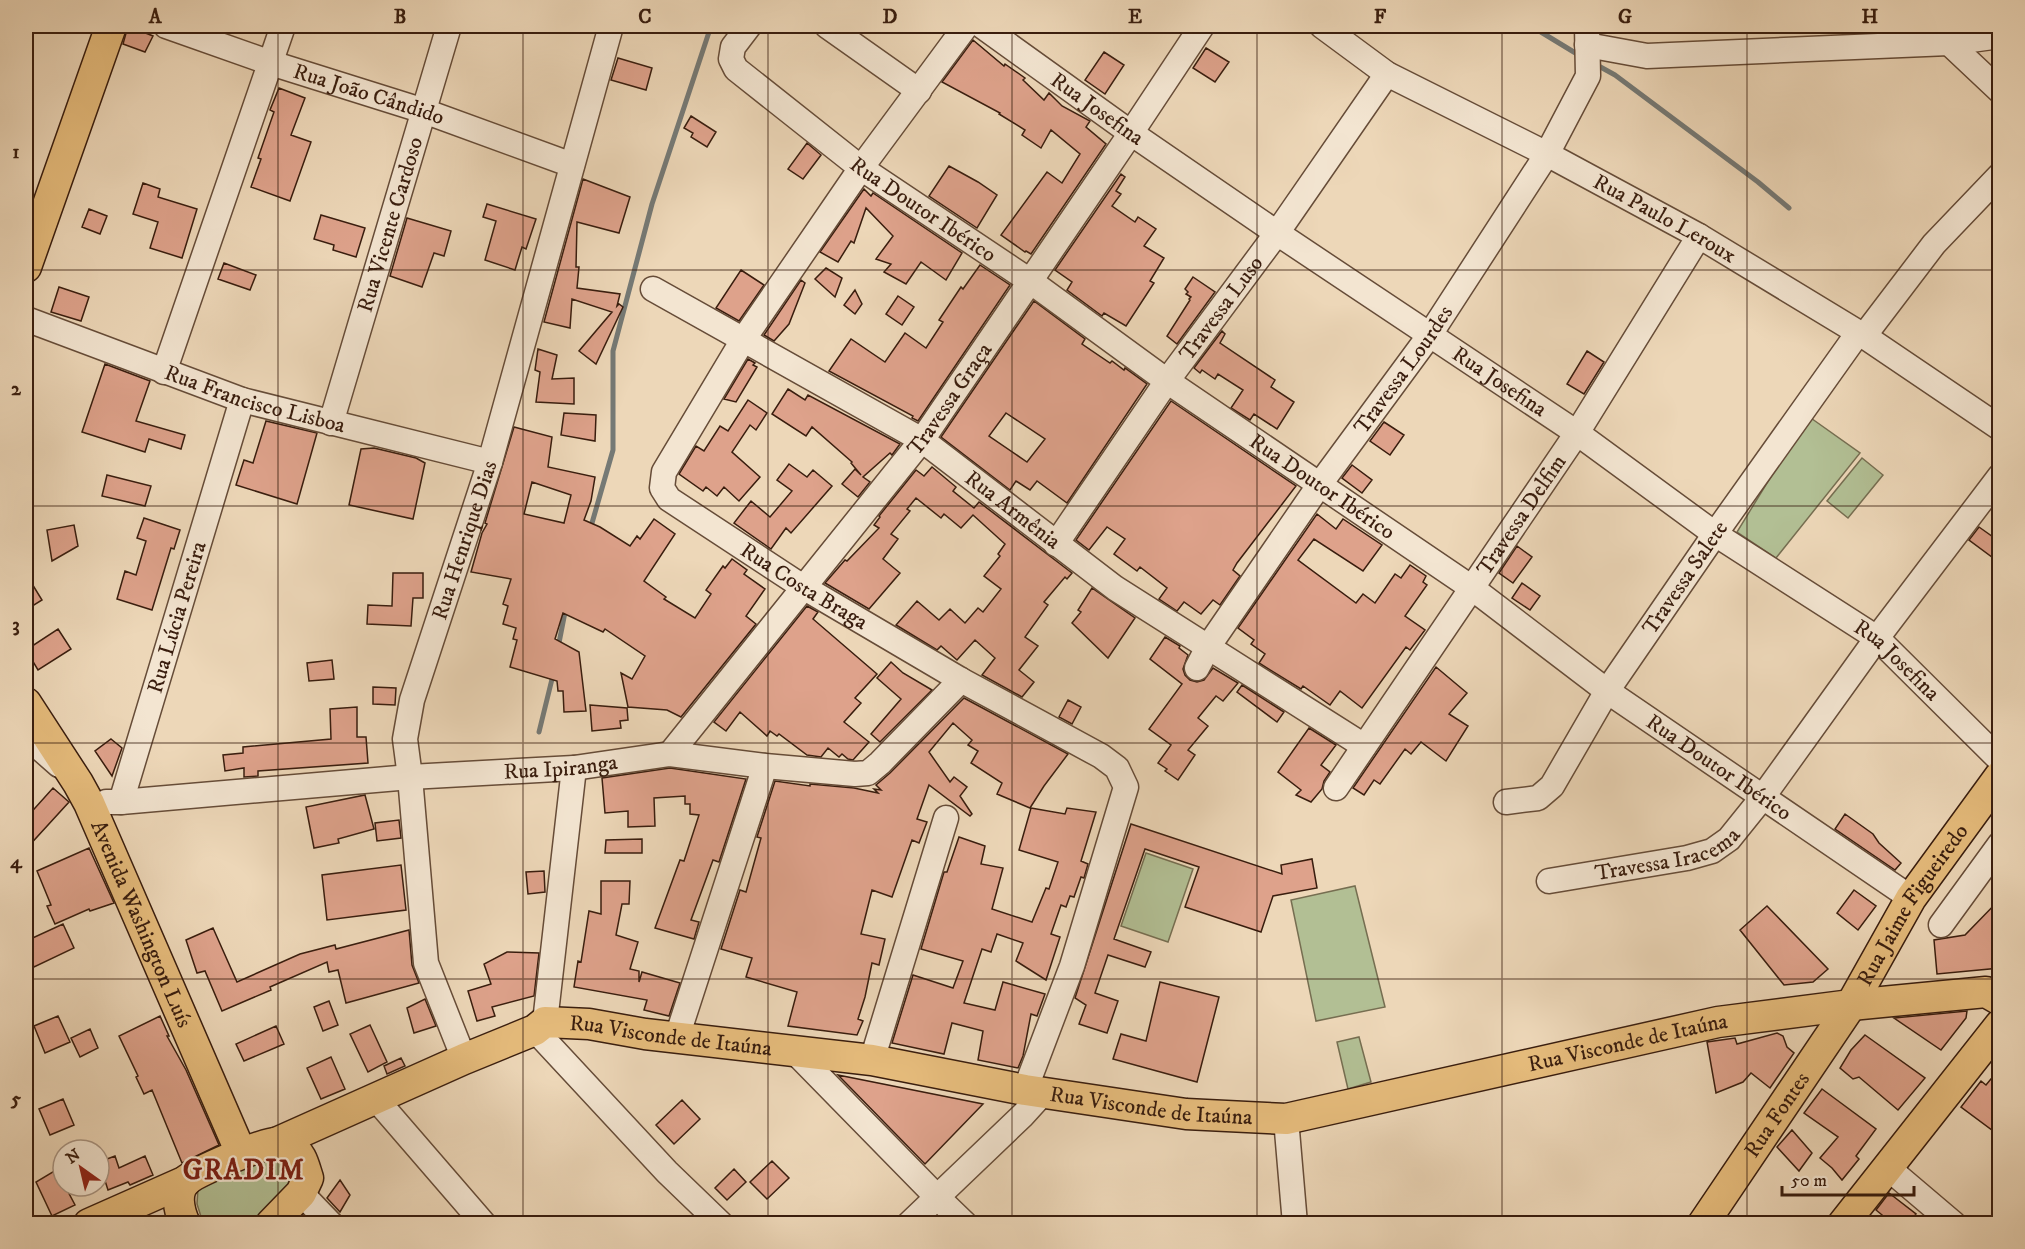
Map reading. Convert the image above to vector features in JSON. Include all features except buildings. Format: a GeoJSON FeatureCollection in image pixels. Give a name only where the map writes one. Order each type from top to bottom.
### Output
{"type":"FeatureCollection","features":[{"type":"Feature","properties":{"kind":"main road"},"geometry":{"type":"LineString","coordinates":[[26,267],[111,26]]}},
{"type":"Feature","properties":{"kind":"main road","name":"Avenida Washington Luís"},"geometry":{"type":"LineString","coordinates":[[26,703],[84,793],[241,1154]]}},
{"type":"Feature","properties":{"kind":"main road","name":"Rua Jaime Figueiredo"},"geometry":{"type":"LineString","coordinates":[[1851,1005],[1911,898],[2000,776]]}},
{"type":"Feature","properties":{"kind":"main road","name":"Rua Visconde de Itaúna"},"geometry":{"type":"LineString","coordinates":[[186,1181],[241,1154],[276,1143],[540,1026],[589,1024],[645,1034],[872,1060],[1034,1092],[1186,1114],[1286,1119],[1719,1022],[1851,1005],[1986,992],[2000,1000]]}},
{"type":"Feature","properties":{"kind":"main road","name":"Rua Fontes"},"geometry":{"type":"LineString","coordinates":[[1703,1224],[1851,1005]]}},
{"type":"Feature","properties":{"kind":"main road"},"geometry":{"type":"LineString","coordinates":[[1843,1224],[2000,1025]]}},
{"type":"Feature","properties":{"kind":"main road"},"geometry":{"type":"LineString","coordinates":[[271,1224],[304,1186],[316,1156],[314,1137],[316,1125]]}},
{"type":"Feature","properties":{"kind":"main road"},"geometry":{"type":"LineString","coordinates":[[276,1143],[291,1147],[300,1155],[304,1186]]}},
{"type":"Feature","properties":{"kind":"main road"},"geometry":{"type":"LineString","coordinates":[[101,1218],[186,1181]]}},
{"type":"Feature","properties":{"kind":"main road"},"geometry":{"type":"LineString","coordinates":[[185,1224],[180,1212],[179,1196],[186,1181]]}},
{"type":"Feature","properties":{"kind":"main road"},"geometry":{"type":"LineString","coordinates":[[101,1218],[156,1219],[171,1224]]}},
{"type":"Feature","properties":{"kind":"street","name":"Rua João Cândido"},"geometry":{"type":"LineString","coordinates":[[166,26],[271,63],[424,111],[573,165]]}},
{"type":"Feature","properties":{"kind":"street"},"geometry":{"type":"LineString","coordinates":[[164,372],[283,26]]}},
{"type":"Feature","properties":{"kind":"street","name":"Rua Vicente Cardoso"},"geometry":{"type":"LineString","coordinates":[[331,423],[448,26]]}},
{"type":"Feature","properties":{"kind":"street","name":"Rua Henrique Dias"},"geometry":{"type":"LineString","coordinates":[[464,1059],[426,963],[405,739],[412,700],[490,462],[611,26]]}},
{"type":"Feature","properties":{"kind":"street","name":"Rua Doutor Ibérico"},"geometry":{"type":"LineString","coordinates":[[749,26],[733,47],[730,59],[736,69],[861,168],[1029,281],[1167,381],[1472,588],[1607,691],[1911,898]]}},
{"type":"Feature","properties":{"kind":"street"},"geometry":{"type":"LineString","coordinates":[[827,26],[919,91]]}},
{"type":"Feature","properties":{"kind":"street","name":"Rua Costa Braga"},"geometry":{"type":"LineString","coordinates":[[966,26],[861,168],[743,340],[664,472],[662,488],[669,499],[803,587],[961,680],[1101,756],[1117,768],[1126,787],[1034,1092]]}},
{"type":"Feature","properties":{"kind":"street","name":"Rua Josefina"},"geometry":{"type":"LineString","coordinates":[[982,26],[1131,133],[1576,433],[1715,534],[1877,638],[2000,760]]}},
{"type":"Feature","properties":{"kind":"street","name":"Travessa Graça"},"geometry":{"type":"LineString","coordinates":[[669,754],[922,440],[1202,26]]}},
{"type":"Feature","properties":{"kind":"street","name":"Rua Paulo Leroux"},"geometry":{"type":"LineString","coordinates":[[1322,26],[1387,74],[1547,154],[1699,236],[1861,334],[2000,428]]}},
{"type":"Feature","properties":{"kind":"street"},"geometry":{"type":"LineString","coordinates":[[1588,52],[1647,56],[1949,43],[2000,36]]}},
{"type":"Feature","properties":{"kind":"street"},"geometry":{"type":"LineString","coordinates":[[1949,43],[2000,91]]}},
{"type":"Feature","properties":{"kind":"street","name":"Travessa Lourdes"},"geometry":{"type":"LineString","coordinates":[[1202,657],[1320,484],[1429,336],[1547,154],[1588,52]]}},
{"type":"Feature","properties":{"kind":"street","name":"Travessa Luso"},"geometry":{"type":"LineString","coordinates":[[1056,544],[1167,381],[1277,233],[1387,74]]}},
{"type":"Feature","properties":{"kind":"street","name":"Travessa Salete"},"geometry":{"type":"LineString","coordinates":[[1506,802],[1538,798],[1552,786],[1607,691],[1715,534],[1861,334],[1934,243],[2000,175]]}},
{"type":"Feature","properties":{"kind":"street","name":"Travessa Delfim"},"geometry":{"type":"LineString","coordinates":[[1336,788],[1576,433],[1699,236]]}},
{"type":"Feature","properties":{"kind":"street","name":"Rua Armênia"},"geometry":{"type":"LineString","coordinates":[[653,289],[922,440],[1202,657],[1364,746]]}},
{"type":"Feature","properties":{"kind":"street","name":"Rua Francisco Lisboa"},"geometry":{"type":"LineString","coordinates":[[26,319],[242,400],[490,462]]}},
{"type":"Feature","properties":{"kind":"street","name":"Rua Lúcia Pereira"},"geometry":{"type":"LineString","coordinates":[[121,802],[242,400]]}},
{"type":"Feature","properties":{"kind":"street","name":"Travessa Iracema"},"geometry":{"type":"LineString","coordinates":[[1549,881],[1687,858],[1712,851],[1729,839],[1762,798],[1877,638],[2000,476]]}},
{"type":"Feature","properties":{"kind":"street","name":"Rua Ipiranga"},"geometry":{"type":"LineString","coordinates":[[121,802],[410,777],[574,768],[669,754],[765,766],[855,774],[868,773],[961,680]]}},
{"type":"Feature","properties":{"kind":"street"},"geometry":{"type":"LineString","coordinates":[[26,736],[84,793],[121,802]]}},
{"type":"Feature","properties":{"kind":"street"},"geometry":{"type":"LineString","coordinates":[[677,1037],[765,766]]}},
{"type":"Feature","properties":{"kind":"street"},"geometry":{"type":"LineString","coordinates":[[574,768],[540,1026],[667,1172],[721,1224]]}},
{"type":"Feature","properties":{"kind":"street"},"geometry":{"type":"LineString","coordinates":[[872,1060],[946,818]]}},
{"type":"Feature","properties":{"kind":"street"},"geometry":{"type":"LineString","coordinates":[[1941,925],[2000,844]]}},
{"type":"Feature","properties":{"kind":"street"},"geometry":{"type":"LineString","coordinates":[[794,1051],[965,1224]]}},
{"type":"Feature","properties":{"kind":"street"},"geometry":{"type":"LineString","coordinates":[[909,1224],[1023,1115],[1034,1092]]}},
{"type":"Feature","properties":{"kind":"street"},"geometry":{"type":"LineString","coordinates":[[376,1099],[484,1224]]}},
{"type":"Feature","properties":{"kind":"street"},"geometry":{"type":"LineString","coordinates":[[1286,1119],[1295,1224]]}},
{"type":"Feature","properties":{"kind":"street"},"geometry":{"type":"LineString","coordinates":[[1887,1168],[1954,1224]]}},
{"type":"Feature","properties":{"kind":"street"},"geometry":{"type":"LineString","coordinates":[[304,1186],[331,1224]]}},
{"type":"Feature","properties":{"kind":"green space"},"geometry":{"type":"Polygon","coordinates":[[[1808,416],[1860,453],[1776,558],[1737,532],[1808,416]]]}},
{"type":"Feature","properties":{"kind":"green space"},"geometry":{"type":"Polygon","coordinates":[[[1862,458],[1883,475],[1848,518],[1827,501],[1862,458]]]}},
{"type":"Feature","properties":{"kind":"green space"},"geometry":{"type":"Polygon","coordinates":[[[1146,853],[1193,869],[1168,942],[1121,926],[1146,853]]]}},
{"type":"Feature","properties":{"kind":"green space"},"geometry":{"type":"Polygon","coordinates":[[[1355,886],[1385,1007],[1316,1021],[1291,900],[1355,886]]]}},
{"type":"Feature","properties":{"kind":"green space"},"geometry":{"type":"Polygon","coordinates":[[[1359,1037],[1371,1082],[1348,1089],[1337,1042],[1359,1037]]]}},
{"type":"Feature","properties":{"kind":"green space"},"geometry":{"type":"Polygon","coordinates":[[[282,1147],[305,1168],[269,1223],[203,1223],[197,1204],[198,1188],[282,1147]]]}},
{"type":"Feature","properties":{"kind":"waterway"},"geometry":{"type":"LineString","coordinates":[[590,530],[613,450],[613,351],[652,204],[711,26]]}},
{"type":"Feature","properties":{"kind":"waterway"},"geometry":{"type":"LineString","coordinates":[[1531,26],[1582,57]]}},
{"type":"Feature","properties":{"kind":"waterway"},"geometry":{"type":"LineString","coordinates":[[1595,64],[1615,75],[1758,182],[1789,208]]}},
{"type":"Feature","properties":{"kind":"waterway"},"geometry":{"type":"LineString","coordinates":[[558,648],[566,607]]}},
{"type":"Feature","properties":{"kind":"waterway"},"geometry":{"type":"LineString","coordinates":[[539,732],[553,675]]}},
{"type":"Feature","properties":{"kind":"district","name":"GRADIM"},"geometry":{"type":"Point","coordinates":[244,1170]}}]}
